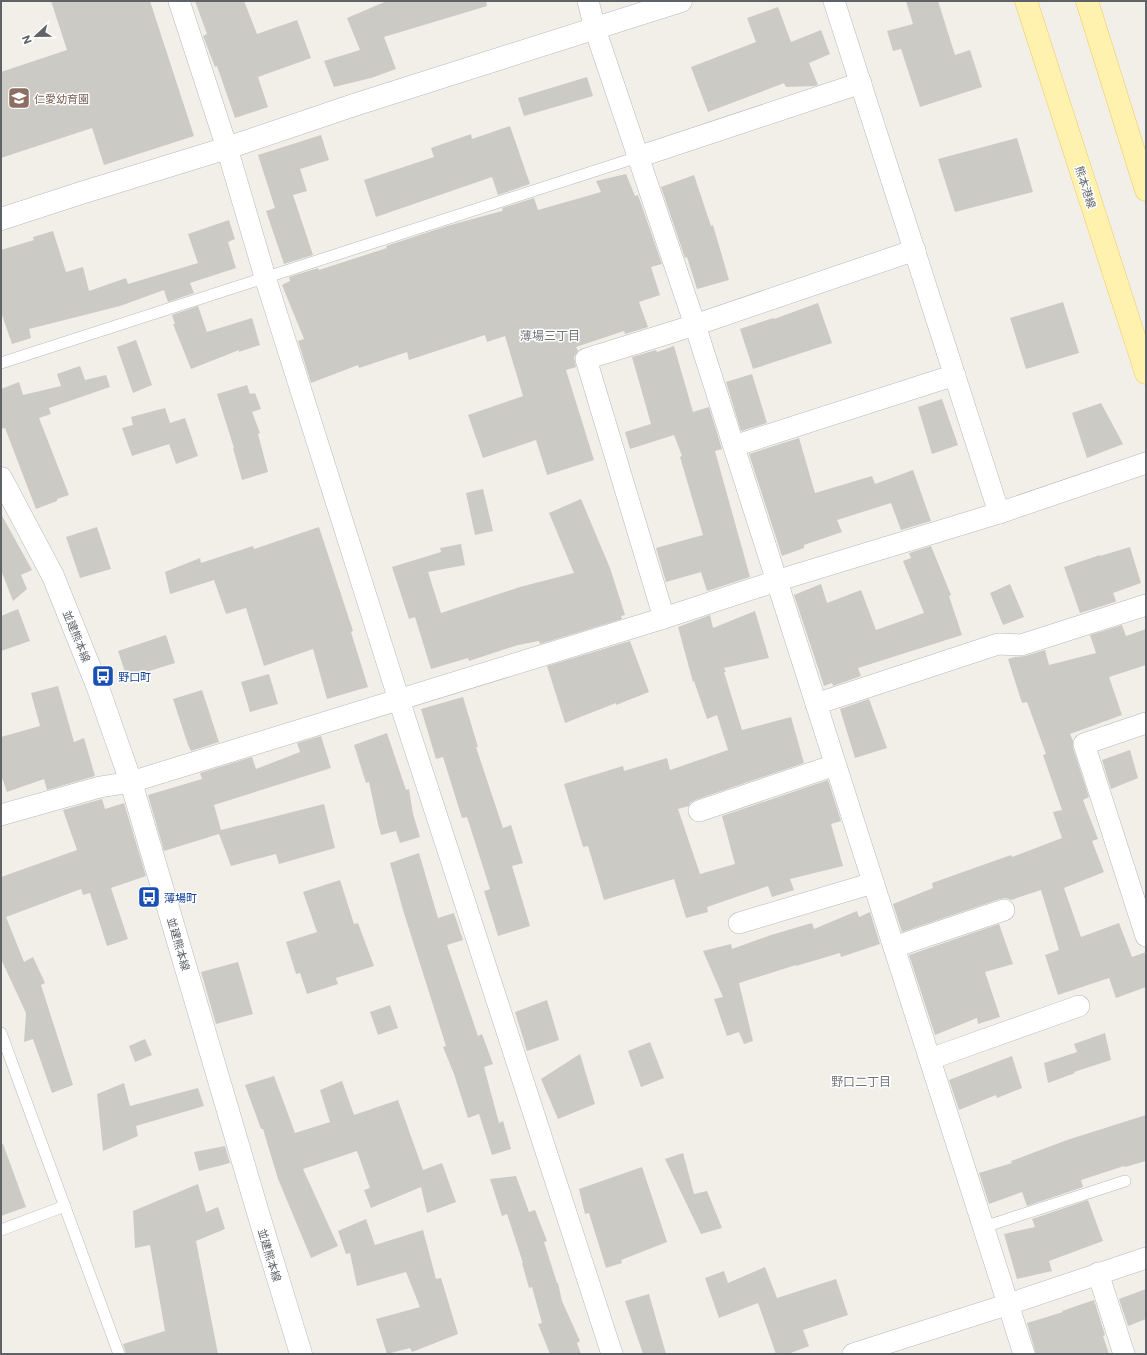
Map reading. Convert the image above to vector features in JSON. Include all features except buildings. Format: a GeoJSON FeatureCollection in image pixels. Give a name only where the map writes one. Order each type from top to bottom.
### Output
{"type":"FeatureCollection","features":[{"type":"Feature","properties":{"kind":"main road"},"geometry":{"type":"LineString","coordinates":[[1,219],[227,148],[354,105],[681,1]]}},
{"type":"Feature","properties":{"kind":"main road","name":"熊本港線"},"geometry":{"type":"LineString","coordinates":[[1026,1],[1146,373]]}},
{"type":"Feature","properties":{"kind":"main road"},"geometry":{"type":"LineString","coordinates":[[1087,1],[1146,190]]}},
{"type":"Feature","properties":{"kind":"main road","name":"並建熊本線"},"geometry":{"type":"LineString","coordinates":[[1,478],[53,576],[98,688],[131,782],[301,1354]]}},
{"type":"Feature","properties":{"kind":"street"},"geometry":{"type":"LineString","coordinates":[[179,1],[227,148],[265,277],[399,700],[612,1354]]}},
{"type":"Feature","properties":{"kind":"street"},"geometry":{"type":"LineString","coordinates":[[588,1],[594,28],[695,325],[1024,1354]]}},
{"type":"Feature","properties":{"kind":"street"},"geometry":{"type":"LineString","coordinates":[[834,1],[998,513]]}},
{"type":"Feature","properties":{"kind":"street"},"geometry":{"type":"LineString","coordinates":[[638,157],[861,83]]}},
{"type":"Feature","properties":{"kind":"street"},"geometry":{"type":"LineString","coordinates":[[664,618],[586,359],[695,325],[915,250]]}},
{"type":"Feature","properties":{"kind":"street"},"geometry":{"type":"LineString","coordinates":[[734,446],[955,375]]}},
{"type":"Feature","properties":{"kind":"street"},"geometry":{"type":"LineString","coordinates":[[1,815],[100,787],[131,782],[399,700],[664,618],[776,581],[998,513],[1146,463]]}},
{"type":"Feature","properties":{"kind":"street"},"geometry":{"type":"LineString","coordinates":[[816,704],[998,644],[1021,645],[1146,606]]}},
{"type":"Feature","properties":{"kind":"street"},"geometry":{"type":"LineString","coordinates":[[1146,723],[1084,744],[1146,936]]}},
{"type":"Feature","properties":{"kind":"street"},"geometry":{"type":"LineString","coordinates":[[699,811],[835,765]]}},
{"type":"Feature","properties":{"kind":"street"},"geometry":{"type":"LineString","coordinates":[[739,923],[873,883]]}},
{"type":"Feature","properties":{"kind":"street"},"geometry":{"type":"LineString","coordinates":[[894,947],[1004,910]]}},
{"type":"Feature","properties":{"kind":"street"},"geometry":{"type":"LineString","coordinates":[[930,1059],[1079,1006]]}},
{"type":"Feature","properties":{"kind":"street"},"geometry":{"type":"LineString","coordinates":[[853,1354],[1146,1258]]}},
{"type":"Feature","properties":{"kind":"street"},"geometry":{"type":"LineString","coordinates":[[1098,1273],[1124,1354]]}},
{"type":"Feature","properties":{"kind":"lane"},"geometry":{"type":"LineString","coordinates":[[1,363],[638,157]]}},
{"type":"Feature","properties":{"kind":"lane"},"geometry":{"type":"LineString","coordinates":[[1,1033],[119,1354]]}},
{"type":"Feature","properties":{"kind":"lane"},"geometry":{"type":"LineString","coordinates":[[984,1227],[1125,1181]]}},
{"type":"Feature","properties":{"kind":"lane"},"geometry":{"type":"LineString","coordinates":[[1,1230],[65,1206]]}},
{"type":"Feature","properties":{"kind":"place","name":"仁愛幼育園"},"geometry":{"type":"Point","coordinates":[19,98]}},
{"type":"Feature","properties":{"kind":"place","name":"野口町"},"geometry":{"type":"Point","coordinates":[103,676]}},
{"type":"Feature","properties":{"kind":"place","name":"薄場町"},"geometry":{"type":"Point","coordinates":[149,897]}},
{"type":"Feature","properties":{"kind":"district","name":"薄場三丁目"},"geometry":{"type":"Point","coordinates":[550,335]}},
{"type":"Feature","properties":{"kind":"district","name":"野口二丁目"},"geometry":{"type":"Point","coordinates":[861,1081]}}]}
